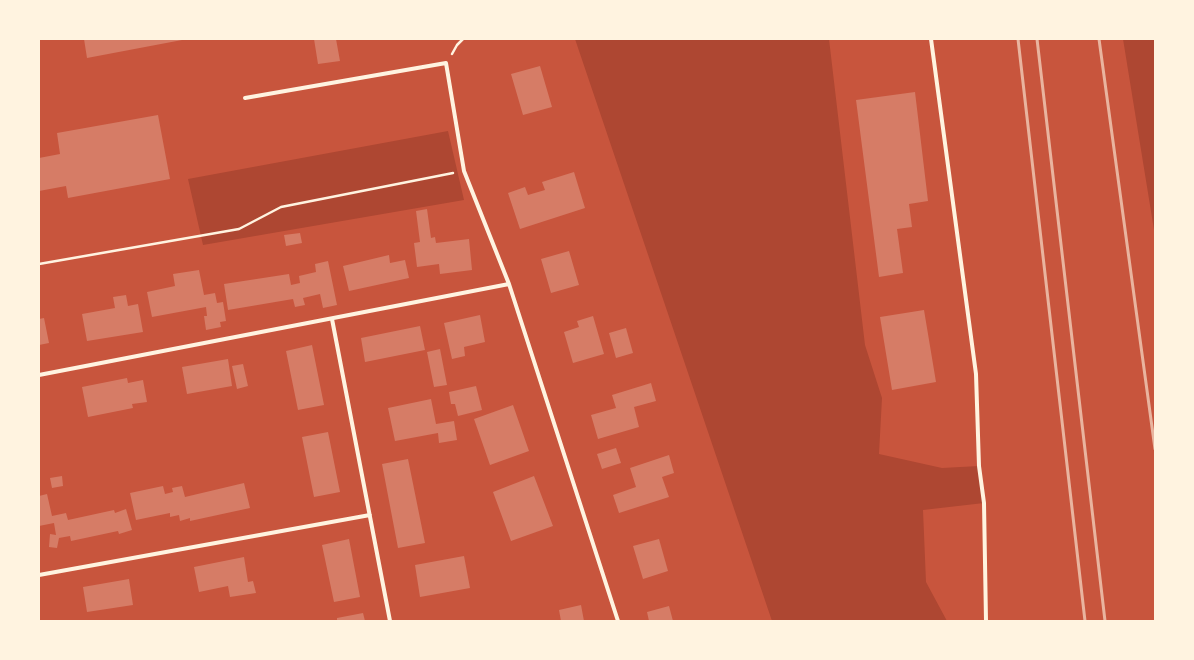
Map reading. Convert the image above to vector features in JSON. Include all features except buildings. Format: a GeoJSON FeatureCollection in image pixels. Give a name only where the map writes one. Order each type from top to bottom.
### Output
{"type":"FeatureCollection","features":[{"type":"Feature","properties":{"kind":"street"},"geometry":{"type":"LineString","coordinates":[[931,39],[976,374],[979,466],[984,503],[986,621]]}},
{"type":"Feature","properties":{"kind":"street"},"geometry":{"type":"LineString","coordinates":[[244,98],[446,63],[464,171],[509,284],[618,621]]}},
{"type":"Feature","properties":{"kind":"street"},"geometry":{"type":"LineString","coordinates":[[39,375],[509,284]]}},
{"type":"Feature","properties":{"kind":"street"},"geometry":{"type":"LineString","coordinates":[[332,318],[390,621]]}},
{"type":"Feature","properties":{"kind":"street"},"geometry":{"type":"LineString","coordinates":[[39,575],[370,515]]}},
{"type":"Feature","properties":{"kind":"path"},"geometry":{"type":"LineString","coordinates":[[446,63],[457,45],[463,39]]}},
{"type":"Feature","properties":{"kind":"path"},"geometry":{"type":"LineString","coordinates":[[39,264],[239,228],[281,207],[464,171]]}},
{"type":"Feature","properties":{"kind":"shaded area"},"geometry":{"type":"Polygon","coordinates":[[[575,39],[829,39],[865,345],[882,398],[879,454],[942,468],[979,466],[984,503],[923,510],[926,582],[947,621],[772,621],[575,39]]]}},
{"type":"Feature","properties":{"kind":"shaded area"},"geometry":{"type":"Polygon","coordinates":[[[1123,39],[1155,39],[1155,236],[1123,39]]]}},
{"type":"Feature","properties":{"kind":"shaded area"},"geometry":{"type":"Polygon","coordinates":[[[448,131],[464,200],[203,245],[188,179],[448,131]]]}},
{"type":"Feature","properties":{"kind":"railway"},"geometry":{"type":"LineString","coordinates":[[1018,39],[1085,621]]}},
{"type":"Feature","properties":{"kind":"railway"},"geometry":{"type":"LineString","coordinates":[[1037,39],[1105,621]]}},
{"type":"Feature","properties":{"kind":"railway"},"geometry":{"type":"LineString","coordinates":[[1099,39],[1155,449]]}}]}
